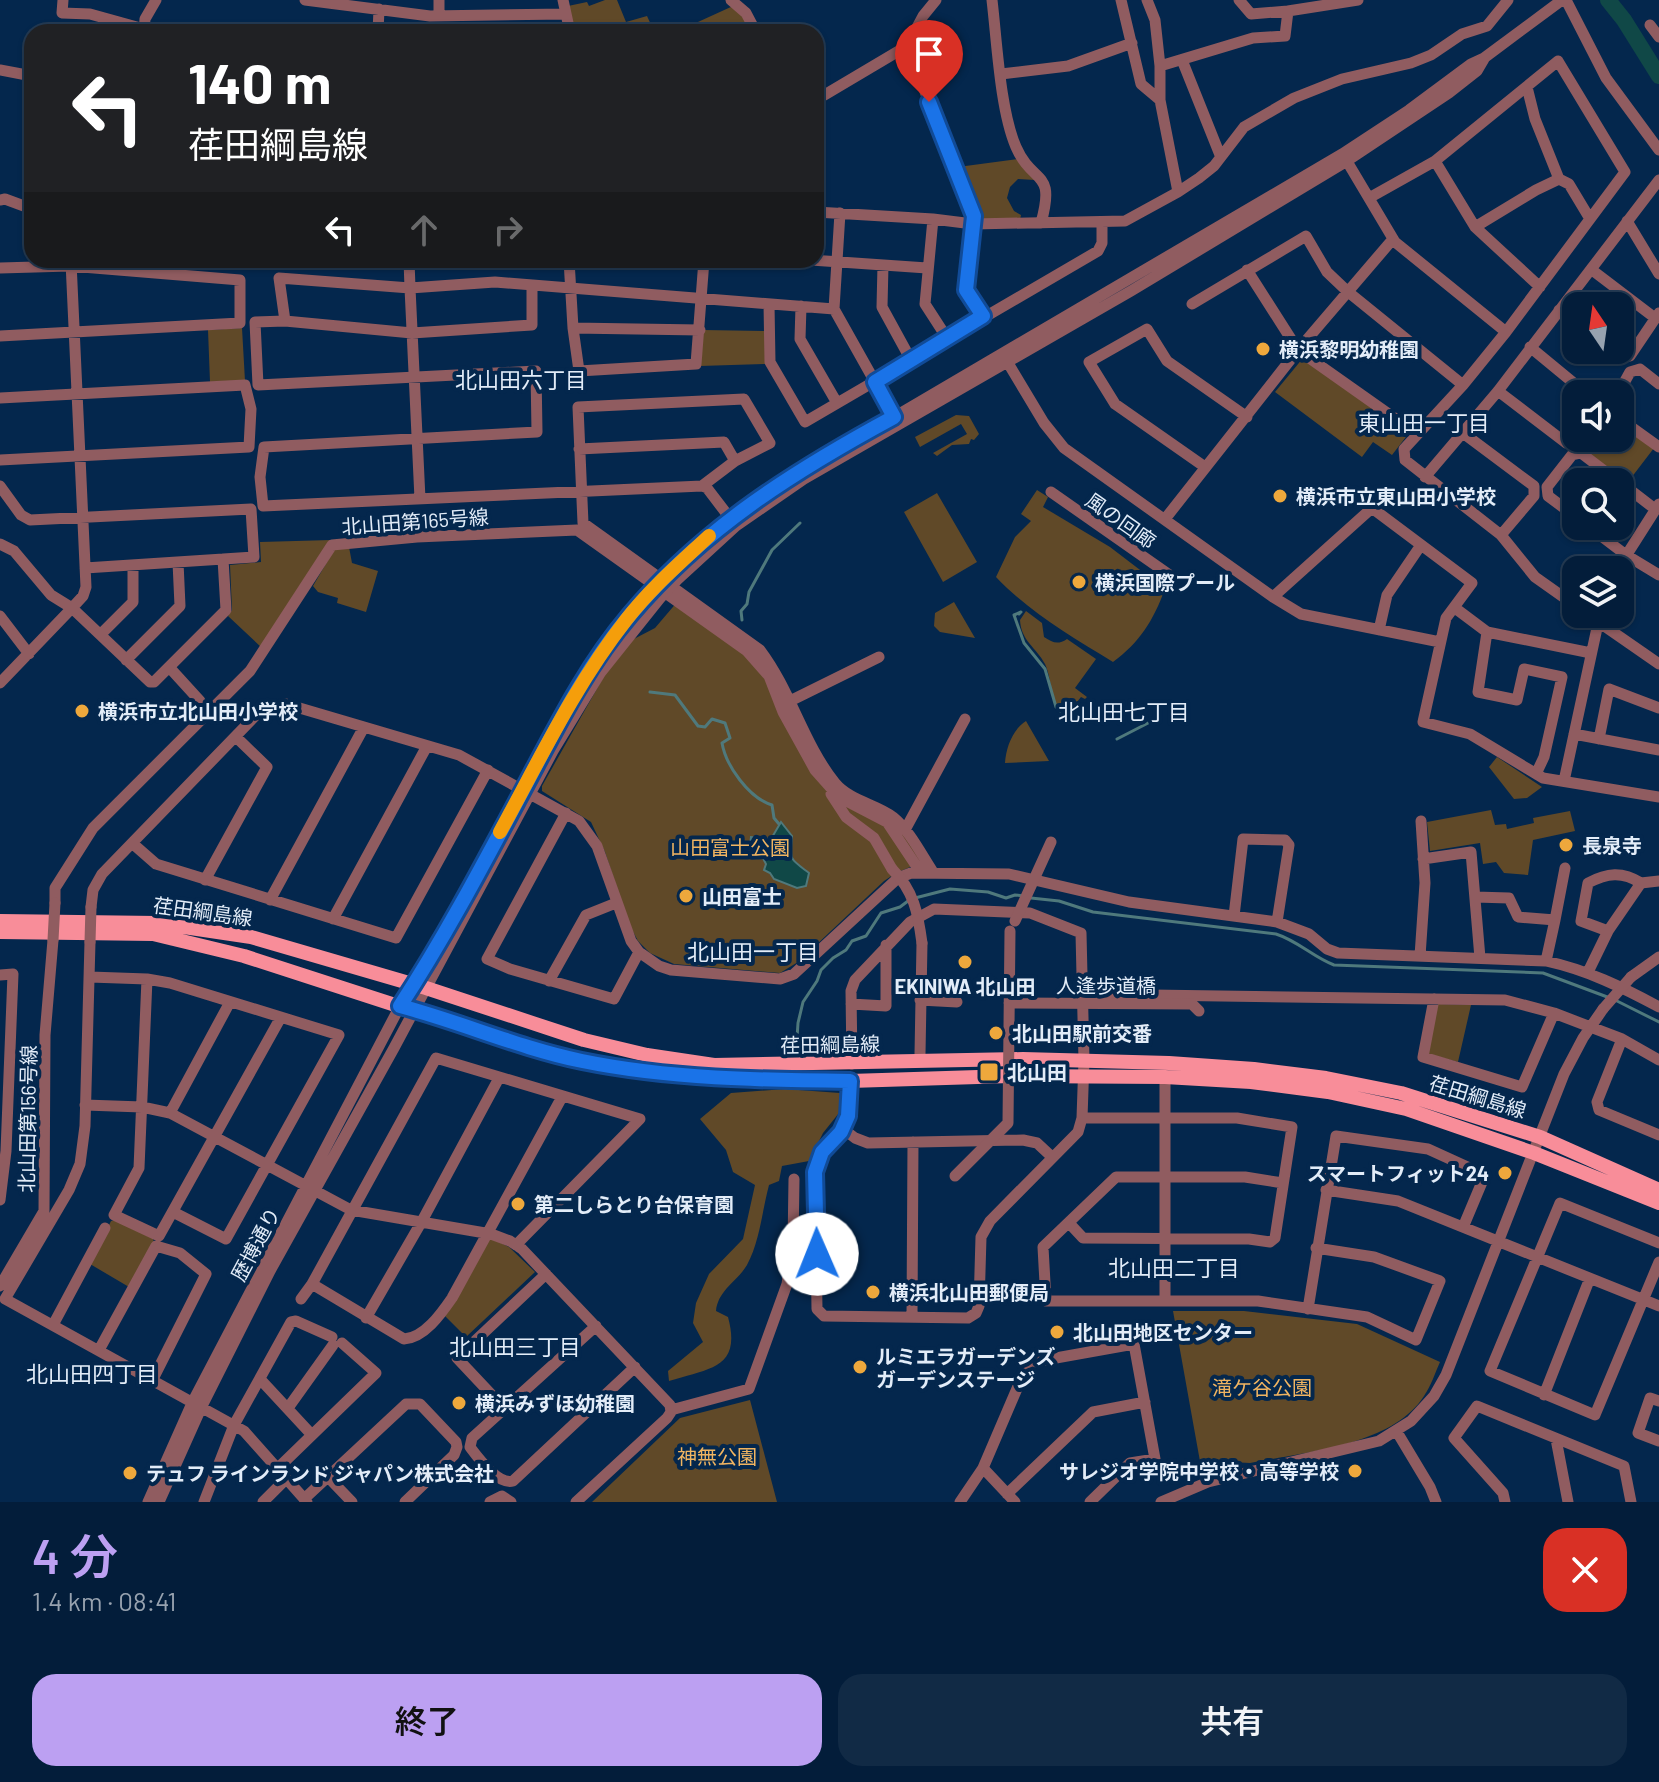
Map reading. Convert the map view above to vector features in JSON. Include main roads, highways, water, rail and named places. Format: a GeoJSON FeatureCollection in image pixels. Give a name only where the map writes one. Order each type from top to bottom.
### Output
{"type":"FeatureCollection","features":[{"type":"Feature","properties":{"kind":"main road","name":"荏田綱島線"},"geometry":{"type":"LineString","coordinates":[[0,921],[157,923],[251,937],[584,1040],[647,1055],[714,1065],[1084,1060],[1254,1069],[1326,1078],[1401,1093],[1540,1137],[1659,1190]]}},
{"type":"Feature","properties":{"kind":"main road","name":"荏田綱島線"},"geometry":{"type":"LineString","coordinates":[[0,932],[153,934],[244,956],[497,1038],[581,1061],[663,1074],[718,1079],[850,1081],[1010,1076],[1165,1077],[1251,1082],[1328,1092],[1406,1109],[1534,1153],[1659,1203]]}},
{"type":"Feature","properties":{"kind":"waterway"},"geometry":{"type":"LineString","coordinates":[[1608,0],[1659,76]]}},
{"type":"Feature","properties":{"kind":"waterway"},"geometry":{"type":"LineString","coordinates":[[742,620],[741,611],[747,604],[749,592],[772,550],[800,523]]}},
{"type":"Feature","properties":{"kind":"waterway"},"geometry":{"type":"LineString","coordinates":[[1019,614],[1021,612],[1014,615],[1024,643],[1045,669],[1056,707],[1068,719],[1079,718],[1081,713],[1078,715]]}},
{"type":"Feature","properties":{"kind":"waterway"},"geometry":{"type":"LineString","coordinates":[[650,692],[675,695],[698,726],[705,727],[712,719],[725,723],[730,738],[722,743],[728,761],[747,788],[772,805],[774,818],[779,824]]}},
{"type":"Feature","properties":{"kind":"waterway"},"geometry":{"type":"LineString","coordinates":[[1117,739],[1152,721]]}},
{"type":"Feature","properties":{"kind":"waterway"},"geometry":{"type":"LineString","coordinates":[[915,898],[950,889],[988,892],[1006,898],[1024,896]]}},
{"type":"Feature","properties":{"kind":"waterway"},"geometry":{"type":"LineString","coordinates":[[1031,898],[1059,901],[1093,912],[1276,934],[1334,965],[1543,973],[1610,998]]}},
{"type":"Feature","properties":{"kind":"waterway"},"geometry":{"type":"LineString","coordinates":[[796,1053],[803,1002],[821,970],[846,950],[852,941],[866,936],[881,913],[908,901]]}},
{"type":"Feature","properties":{"kind":"waterway"},"geometry":{"type":"LineString","coordinates":[[1617,1001],[1659,1022]]}},
{"type":"Feature","properties":{"kind":"place","name":"横浜黎明幼稚園"},"geometry":{"type":"Point","coordinates":[1263,349]}},
{"type":"Feature","properties":{"kind":"place","name":"横浜市立東山田小学校"},"geometry":{"type":"Point","coordinates":[1280,496]}},
{"type":"Feature","properties":{"kind":"place","name":"横浜国際プール"},"geometry":{"type":"Point","coordinates":[1079,582]}},
{"type":"Feature","properties":{"kind":"place","name":"横浜市立北山田小学校"},"geometry":{"type":"Point","coordinates":[82,711]}},
{"type":"Feature","properties":{"kind":"place","name":"長泉寺"},"geometry":{"type":"Point","coordinates":[1566,845]}},
{"type":"Feature","properties":{"kind":"place","name":"山田富士"},"geometry":{"type":"Point","coordinates":[686,896]}},
{"type":"Feature","properties":{"kind":"place","name":"EKINIWA 北山田"},"geometry":{"type":"Point","coordinates":[965,962]}},
{"type":"Feature","properties":{"kind":"place","name":"北山田駅前交番"},"geometry":{"type":"Point","coordinates":[996,1033]}},
{"type":"Feature","properties":{"kind":"place","name":"北山田"},"geometry":{"type":"Point","coordinates":[989,1072]}},
{"type":"Feature","properties":{"kind":"place","name":"スマートフィット24"},"geometry":{"type":"Point","coordinates":[1505,1173]}},
{"type":"Feature","properties":{"kind":"place","name":"第二しらとり台保育園"},"geometry":{"type":"Point","coordinates":[518,1204]}},
{"type":"Feature","properties":{"kind":"place","name":"横浜北山田郵便局"},"geometry":{"type":"Point","coordinates":[873,1292]}},
{"type":"Feature","properties":{"kind":"place","name":"北山田地区センター"},"geometry":{"type":"Point","coordinates":[1057,1332]}},
{"type":"Feature","properties":{"kind":"place","name":"ルミエラガーデンズ ガーデンステージ"},"geometry":{"type":"Point","coordinates":[860,1367]}},
{"type":"Feature","properties":{"kind":"place","name":"横浜みずほ幼稚園"},"geometry":{"type":"Point","coordinates":[459,1403]}},
{"type":"Feature","properties":{"kind":"place","name":"サレジオ学院中学校・高等学校"},"geometry":{"type":"Point","coordinates":[1355,1471]}},
{"type":"Feature","properties":{"kind":"place","name":"テュフ ラインランド ジャパン株式会社"},"geometry":{"type":"Point","coordinates":[130,1473]}},
{"type":"Feature","properties":{"kind":"district","name":"北山田六丁目"},"geometry":{"type":"Point","coordinates":[521,379]}},
{"type":"Feature","properties":{"kind":"district","name":"東山田一丁目"},"geometry":{"type":"Point","coordinates":[1424,422]}},
{"type":"Feature","properties":{"kind":"district","name":"北山田七丁目"},"geometry":{"type":"Point","coordinates":[1124,711]}},
{"type":"Feature","properties":{"kind":"district","name":"北山田一丁目"},"geometry":{"type":"Point","coordinates":[753,951]}},
{"type":"Feature","properties":{"kind":"district","name":"北山田二丁目"},"geometry":{"type":"Point","coordinates":[1174,1267]}},
{"type":"Feature","properties":{"kind":"district","name":"北山田三丁目"},"geometry":{"type":"Point","coordinates":[515,1346]}},
{"type":"Feature","properties":{"kind":"district","name":"北山田四丁目"},"geometry":{"type":"Point","coordinates":[92,1373]}},
{"type":"Feature","properties":{"kind":"park label","name":"山田富士公園"},"geometry":{"type":"Point","coordinates":[730,847]}},
{"type":"Feature","properties":{"kind":"park label","name":"滝ケ谷公園"},"geometry":{"type":"Point","coordinates":[1262,1387]}},
{"type":"Feature","properties":{"kind":"park label","name":"神無公園"},"geometry":{"type":"Point","coordinates":[717,1456]}}]}
